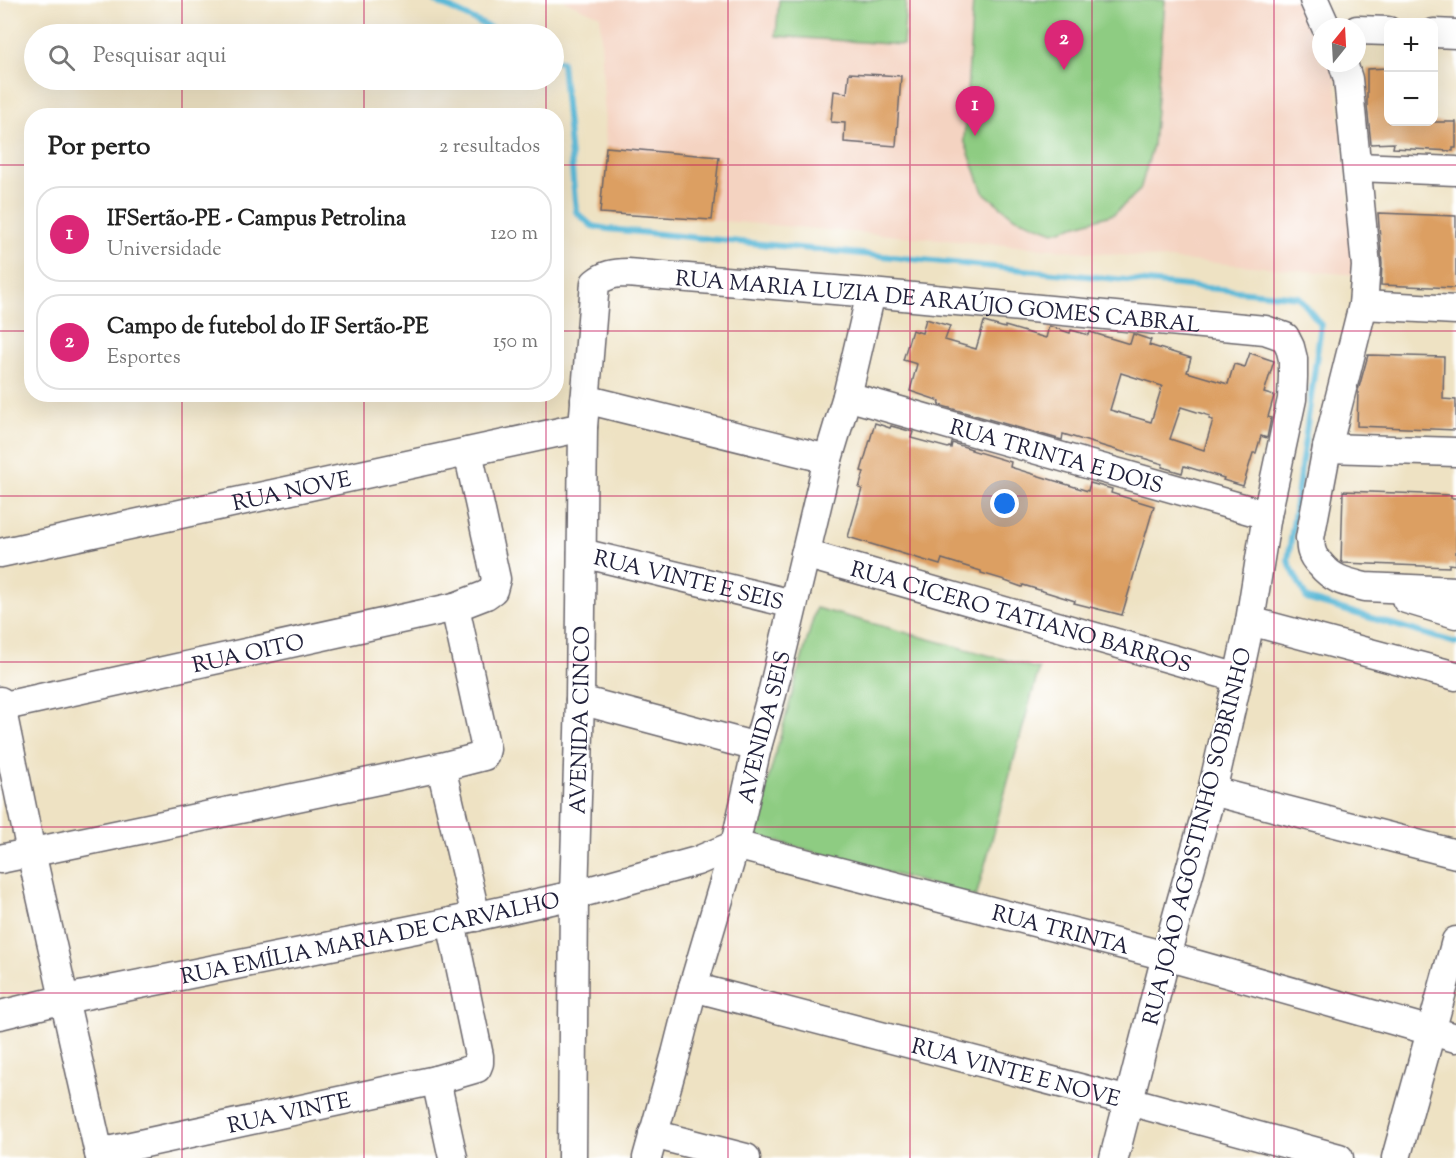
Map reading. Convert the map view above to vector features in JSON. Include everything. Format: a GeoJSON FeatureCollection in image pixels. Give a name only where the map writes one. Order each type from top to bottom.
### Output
{"type":"FeatureCollection","features":[{"type":"Feature","properties":{"kind":"street"},"geometry":{"type":"LineString","coordinates":[[1314,0],[1322,18]]}},
{"type":"Feature","properties":{"kind":"street"},"geometry":{"type":"LineString","coordinates":[[1366,30],[1384,31]]}},
{"type":"Feature","properties":{"kind":"street"},"geometry":{"type":"LineString","coordinates":[[1438,33],[1456,34]]}},
{"type":"Feature","properties":{"kind":"street"},"geometry":{"type":"LineString","coordinates":[[1346,72],[1366,266],[1363,305],[1327,448],[1310,538],[1311,551],[1326,572],[1335,579],[1456,614]]}},
{"type":"Feature","properties":{"kind":"street"},"geometry":{"type":"LineString","coordinates":[[1357,167],[1456,171]]}},
{"type":"Feature","properties":{"kind":"street","name":"RUA MARIA LUZIA DE ARAÚJO GOMES CABRAL"},"geometry":{"type":"LineString","coordinates":[[595,283],[611,274],[627,273],[871,293],[1264,330],[1285,337]]}},
{"type":"Feature","properties":{"kind":"street","name":"AVENIDA CINCO"},"geometry":{"type":"LineString","coordinates":[[572,1158],[573,895],[580,700],[584,413],[595,283]]}},
{"type":"Feature","properties":{"kind":"street","name":"AVENIDA SEIS"},"geometry":{"type":"LineString","coordinates":[[650,1146],[693,987],[735,845],[757,747],[828,459],[847,396],[871,293]]}},
{"type":"Feature","properties":{"kind":"street"},"geometry":{"type":"LineString","coordinates":[[1363,305],[1456,310]]}},
{"type":"Feature","properties":{"kind":"street","name":"RUA JOÃO AGOSTINHO SOBRINHO"},"geometry":{"type":"LineString","coordinates":[[1114,1158],[1166,956],[1212,791],[1250,621],[1267,515],[1292,399],[1293,359],[1285,337]]}},
{"type":"Feature","properties":{"kind":"street","name":"RUA TRINTA E DOIS"},"geometry":{"type":"LineString","coordinates":[[847,396],[1267,515]]}},
{"type":"Feature","properties":{"kind":"street"},"geometry":{"type":"LineString","coordinates":[[584,413],[828,459]]}},
{"type":"Feature","properties":{"kind":"street","name":"RUA NOVE"},"geometry":{"type":"LineString","coordinates":[[0,553],[468,452],[584,413]]}},
{"type":"Feature","properties":{"kind":"street"},"geometry":{"type":"LineString","coordinates":[[1327,448],[1456,452]]}},
{"type":"Feature","properties":{"kind":"street","name":"RUA OITO"},"geometry":{"type":"LineString","coordinates":[[0,705],[455,607],[493,591],[496,579],[468,452]]}},
{"type":"Feature","properties":{"kind":"street","name":"RUA VINTE E SEIS"},"geometry":{"type":"LineString","coordinates":[[582,553],[794,604]]}},
{"type":"Feature","properties":{"kind":"street","name":"RUA CICERO TATIANO BARROS"},"geometry":{"type":"LineString","coordinates":[[805,554],[1238,678]]}},
{"type":"Feature","properties":{"kind":"street"},"geometry":{"type":"LineString","coordinates":[[1365,587],[1456,591]]}},
{"type":"Feature","properties":{"kind":"street"},"geometry":{"type":"LineString","coordinates":[[0,859],[441,767],[484,756],[486,748],[455,607]]}},
{"type":"Feature","properties":{"kind":"street"},"geometry":{"type":"LineString","coordinates":[[1250,621],[1456,676]]}},
{"type":"Feature","properties":{"kind":"street"},"geometry":{"type":"LineString","coordinates":[[580,700],[757,747]]}},
{"type":"Feature","properties":{"kind":"street"},"geometry":{"type":"LineString","coordinates":[[0,705],[99,1156]]}},
{"type":"Feature","properties":{"kind":"street"},"geometry":{"type":"LineString","coordinates":[[441,767],[464,920]]}},
{"type":"Feature","properties":{"kind":"street"},"geometry":{"type":"LineString","coordinates":[[1212,791],[1456,855]]}},
{"type":"Feature","properties":{"kind":"street","name":"RUA EMÍLIA MARIA DE CARVALHO"},"geometry":{"type":"LineString","coordinates":[[0,1015],[65,999],[464,920],[573,895],[697,861],[735,845]]}},
{"type":"Feature","properties":{"kind":"street","name":"RUA TRINTA"},"geometry":{"type":"LineString","coordinates":[[735,845],[1166,956],[1443,1035]]}},
{"type":"Feature","properties":{"kind":"street","name":"RUA VINTE"},"geometry":{"type":"LineString","coordinates":[[99,1156],[436,1080],[477,1068],[479,1056],[464,920]]}},
{"type":"Feature","properties":{"kind":"street"},"geometry":{"type":"LineString","coordinates":[[1396,1158],[1443,1035],[1456,940]]}},
{"type":"Feature","properties":{"kind":"street","name":"RUA VINTE E NOVE"},"geometry":{"type":"LineString","coordinates":[[693,987],[1339,1158]]}},
{"type":"Feature","properties":{"kind":"street"},"geometry":{"type":"LineString","coordinates":[[436,1080],[453,1158]]}},
{"type":"Feature","properties":{"kind":"street"},"geometry":{"type":"LineString","coordinates":[[650,1146],[746,1158]]}},
{"type":"Feature","properties":{"kind":"shaded area"},"geometry":{"type":"Polygon","coordinates":[[[563,0],[1306,0],[1314,18],[1312,18],[1312,72],[1335,72],[1356,275],[712,220],[600,213],[606,147],[600,16],[563,0]]]}},
{"type":"Feature","properties":{"kind":"green space"},"geometry":{"type":"Polygon","coordinates":[[[779,0],[906,0],[903,45],[776,36],[779,0]]]}},
{"type":"Feature","properties":{"kind":"green space"},"geometry":{"type":"Polygon","coordinates":[[[973,0],[1165,0],[1153,145],[1140,190],[1114,214],[1054,232],[1014,217],[983,192],[964,140],[973,0]]]}},
{"type":"Feature","properties":{"kind":"green space"},"geometry":{"type":"Polygon","coordinates":[[[816,608],[1039,669],[976,897],[753,835],[816,608]]]}},
{"type":"Feature","properties":{"kind":"building"},"geometry":{"type":"Polygon","coordinates":[[[1384,68],[1384,126],[1438,126],[1438,122],[1456,122],[1456,148],[1453,148],[1453,151],[1393,148],[1394,143],[1371,144],[1367,105],[1367,69],[1384,68]]]}},
{"type":"Feature","properties":{"kind":"building"},"geometry":{"type":"Polygon","coordinates":[[[849,73],[901,76],[896,146],[844,142],[845,123],[831,122],[834,91],[847,93],[849,73]]]}},
{"type":"Feature","properties":{"kind":"building"},"geometry":{"type":"Polygon","coordinates":[[[606,147],[719,157],[712,220],[600,213],[606,147]]]}},
{"type":"Feature","properties":{"kind":"building"},"geometry":{"type":"Polygon","coordinates":[[[1378,213],[1456,216],[1456,288],[1381,285],[1382,264],[1378,213]]]}},
{"type":"Feature","properties":{"kind":"building"},"geometry":{"type":"Polygon","coordinates":[[[926,319],[950,326],[945,340],[976,349],[984,322],[1046,338],[1049,326],[1070,333],[1071,330],[1089,335],[1090,332],[1130,344],[1133,334],[1151,340],[1149,345],[1191,358],[1187,372],[1228,384],[1234,364],[1245,367],[1250,353],[1274,361],[1264,393],[1274,396],[1268,417],[1271,418],[1267,438],[1261,436],[1243,486],[1184,466],[1182,473],[1162,467],[1163,464],[1063,434],[1062,440],[939,405],[940,401],[910,391],[917,364],[903,360],[912,330],[922,333],[926,319]],[[1121,373],[1110,410],[1151,422],[1162,386],[1121,373]],[[1181,407],[1170,439],[1204,450],[1213,420],[1209,419],[1210,416],[1181,407]]]}},
{"type":"Feature","properties":{"kind":"building"},"geometry":{"type":"Polygon","coordinates":[[[1368,355],[1444,357],[1443,399],[1456,400],[1456,430],[1357,426],[1358,391],[1368,355]]]}},
{"type":"Feature","properties":{"kind":"building"},"geometry":{"type":"Polygon","coordinates":[[[875,423],[913,432],[911,438],[948,448],[951,448],[952,443],[972,449],[1011,462],[1010,467],[1088,491],[1090,483],[1112,489],[1111,493],[1154,506],[1122,615],[1074,603],[1075,601],[1023,585],[1022,587],[942,559],[940,565],[848,537],[862,489],[859,488],[864,472],[861,471],[875,423]]]}},
{"type":"Feature","properties":{"kind":"building"},"geometry":{"type":"Polygon","coordinates":[[[1343,491],[1451,495],[1451,498],[1456,498],[1456,565],[1449,564],[1449,567],[1343,563],[1341,561],[1343,491]]]}},
{"type":"Feature","properties":{"kind":"waterway"},"geometry":{"type":"LineString","coordinates":[[433,0],[482,24]]}},
{"type":"Feature","properties":{"kind":"waterway"},"geometry":{"type":"LineString","coordinates":[[564,84],[576,212],[592,226],[1299,297],[1321,325],[1288,561],[1307,599],[1456,643]]}},
{"type":"Feature","properties":{"kind":"place","name":"Campo de futebol do IF Sertão-PE"},"geometry":{"type":"Point","coordinates":[1064,70]}},
{"type":"Feature","properties":{"kind":"place","name":"IFSertão-PE - Campus Petrolina"},"geometry":{"type":"Point","coordinates":[975,136]}}]}
